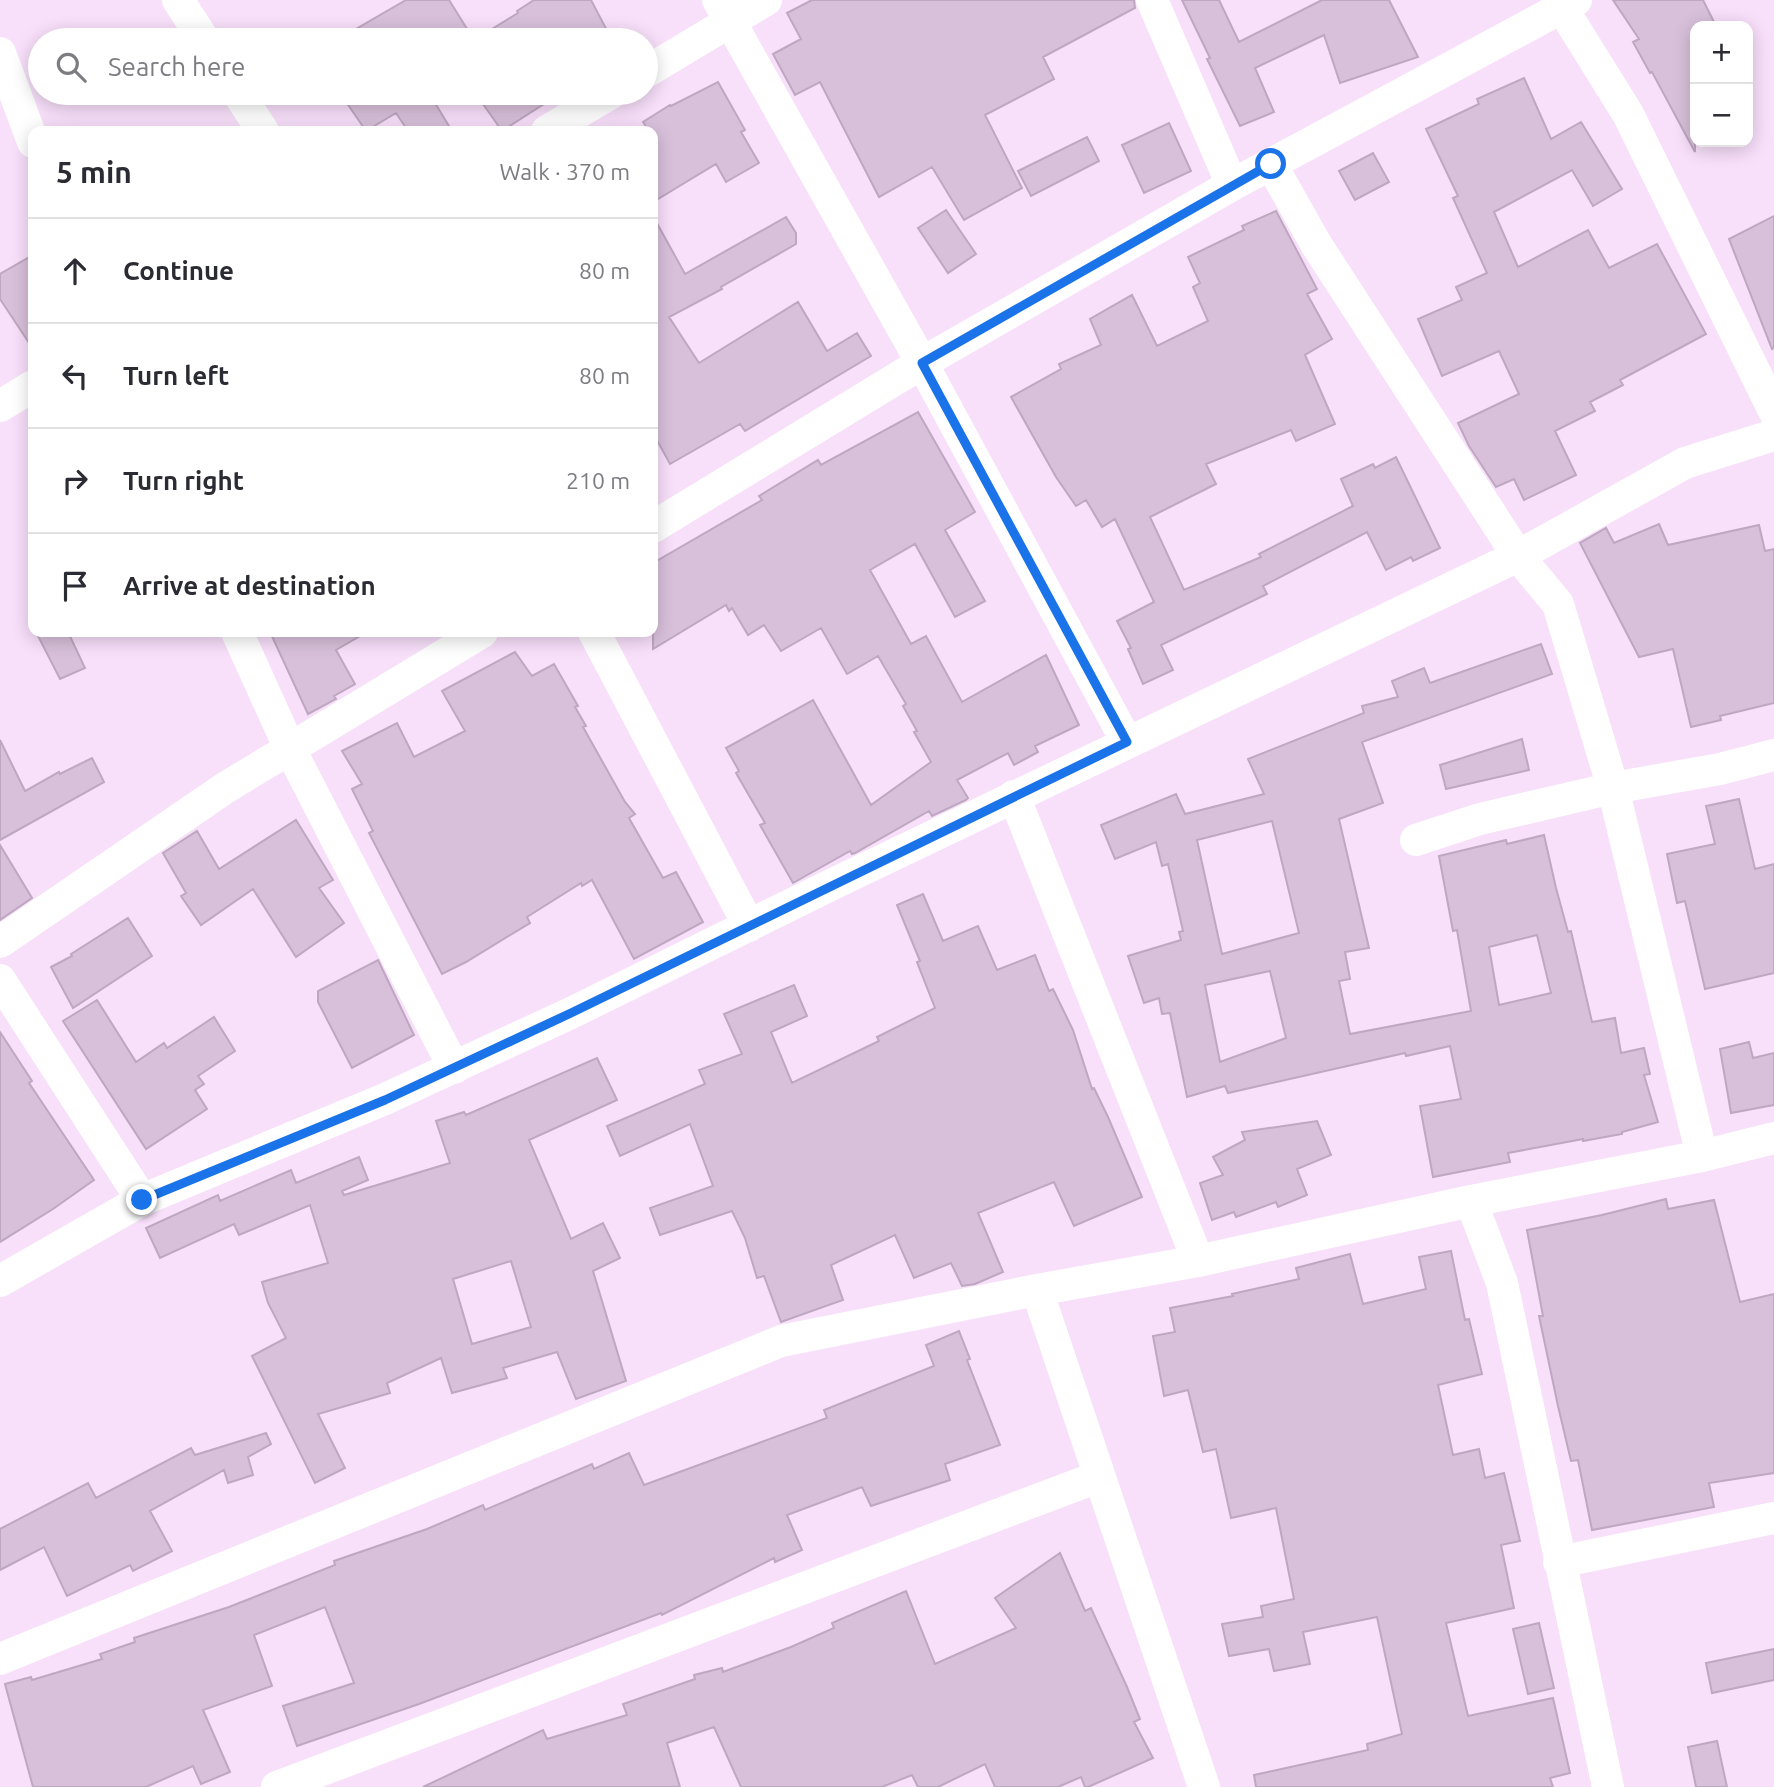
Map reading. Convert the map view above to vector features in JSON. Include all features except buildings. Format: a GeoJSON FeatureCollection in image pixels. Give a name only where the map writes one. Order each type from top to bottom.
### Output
{"type":"FeatureCollection","features":[{"type":"Feature","properties":{"kind":"street"},"geometry":{"type":"LineString","coordinates":[[178,0],[196,28]]}},
{"type":"Feature","properties":{"kind":"street"},"geometry":{"type":"LineString","coordinates":[[658,62],[723,11],[766,0]]}},
{"type":"Feature","properties":{"kind":"street"},"geometry":{"type":"LineString","coordinates":[[1152,0],[1232,185]]}},
{"type":"Feature","properties":{"kind":"street"},"geometry":{"type":"LineString","coordinates":[[658,524],[922,363],[1232,185],[1564,3],[1628,114],[1774,411]]}},
{"type":"Feature","properties":{"kind":"street"},"geometry":{"type":"LineString","coordinates":[[723,11],[922,363],[1127,742]]}},
{"type":"Feature","properties":{"kind":"street"},"geometry":{"type":"LineString","coordinates":[[0,53],[28,129]]}},
{"type":"Feature","properties":{"kind":"street"},"geometry":{"type":"LineString","coordinates":[[246,105],[260,126]]}},
{"type":"Feature","properties":{"kind":"street"},"geometry":{"type":"LineString","coordinates":[[555,126],[591,105]]}},
{"type":"Feature","properties":{"kind":"street"},"geometry":{"type":"LineString","coordinates":[[1271,164],[1316,244],[1518,556],[1558,604],[1613,788],[1702,1156]]}},
{"type":"Feature","properties":{"kind":"street"},"geometry":{"type":"LineString","coordinates":[[0,406],[28,389]]}},
{"type":"Feature","properties":{"kind":"street"},"geometry":{"type":"LineString","coordinates":[[0,1281],[142,1200],[385,1100],[571,1013],[1014,796],[1518,556],[1685,463],[1774,435]]}},
{"type":"Feature","properties":{"kind":"street"},"geometry":{"type":"LineString","coordinates":[[239,637],[289,749],[454,1068]]}},
{"type":"Feature","properties":{"kind":"street"},"geometry":{"type":"LineString","coordinates":[[0,942],[225,788],[474,637]]}},
{"type":"Feature","properties":{"kind":"street"},"geometry":{"type":"LineString","coordinates":[[597,637],[749,926]]}},
{"type":"Feature","properties":{"kind":"street"},"geometry":{"type":"LineString","coordinates":[[1416,839],[1480,819],[1613,788],[1720,769],[1774,755]]}},
{"type":"Feature","properties":{"kind":"street"},"geometry":{"type":"LineString","coordinates":[[1014,796],[1198,1261]]}},
{"type":"Feature","properties":{"kind":"street"},"geometry":{"type":"LineString","coordinates":[[0,980],[142,1200]]}},
{"type":"Feature","properties":{"kind":"street"},"geometry":{"type":"LineString","coordinates":[[0,1659],[781,1341],[1198,1261],[1471,1201],[1702,1156],[1774,1138]]}},
{"type":"Feature","properties":{"kind":"street"},"geometry":{"type":"LineString","coordinates":[[1471,1201],[1502,1283],[1608,1787]]}},
{"type":"Feature","properties":{"kind":"street"},"geometry":{"type":"LineString","coordinates":[[1037,1290],[1204,1787]]}},
{"type":"Feature","properties":{"kind":"street"},"geometry":{"type":"LineString","coordinates":[[277,1787],[1098,1477]]}},
{"type":"Feature","properties":{"kind":"street"},"geometry":{"type":"LineString","coordinates":[[1559,1562],[1774,1518]]}},
{"type":"Feature","properties":{"kind":"route"},"geometry":{"type":"LineString","coordinates":[[142,1200],[385,1100],[571,1013],[1127,742],[922,363],[1271,164]]}}]}
